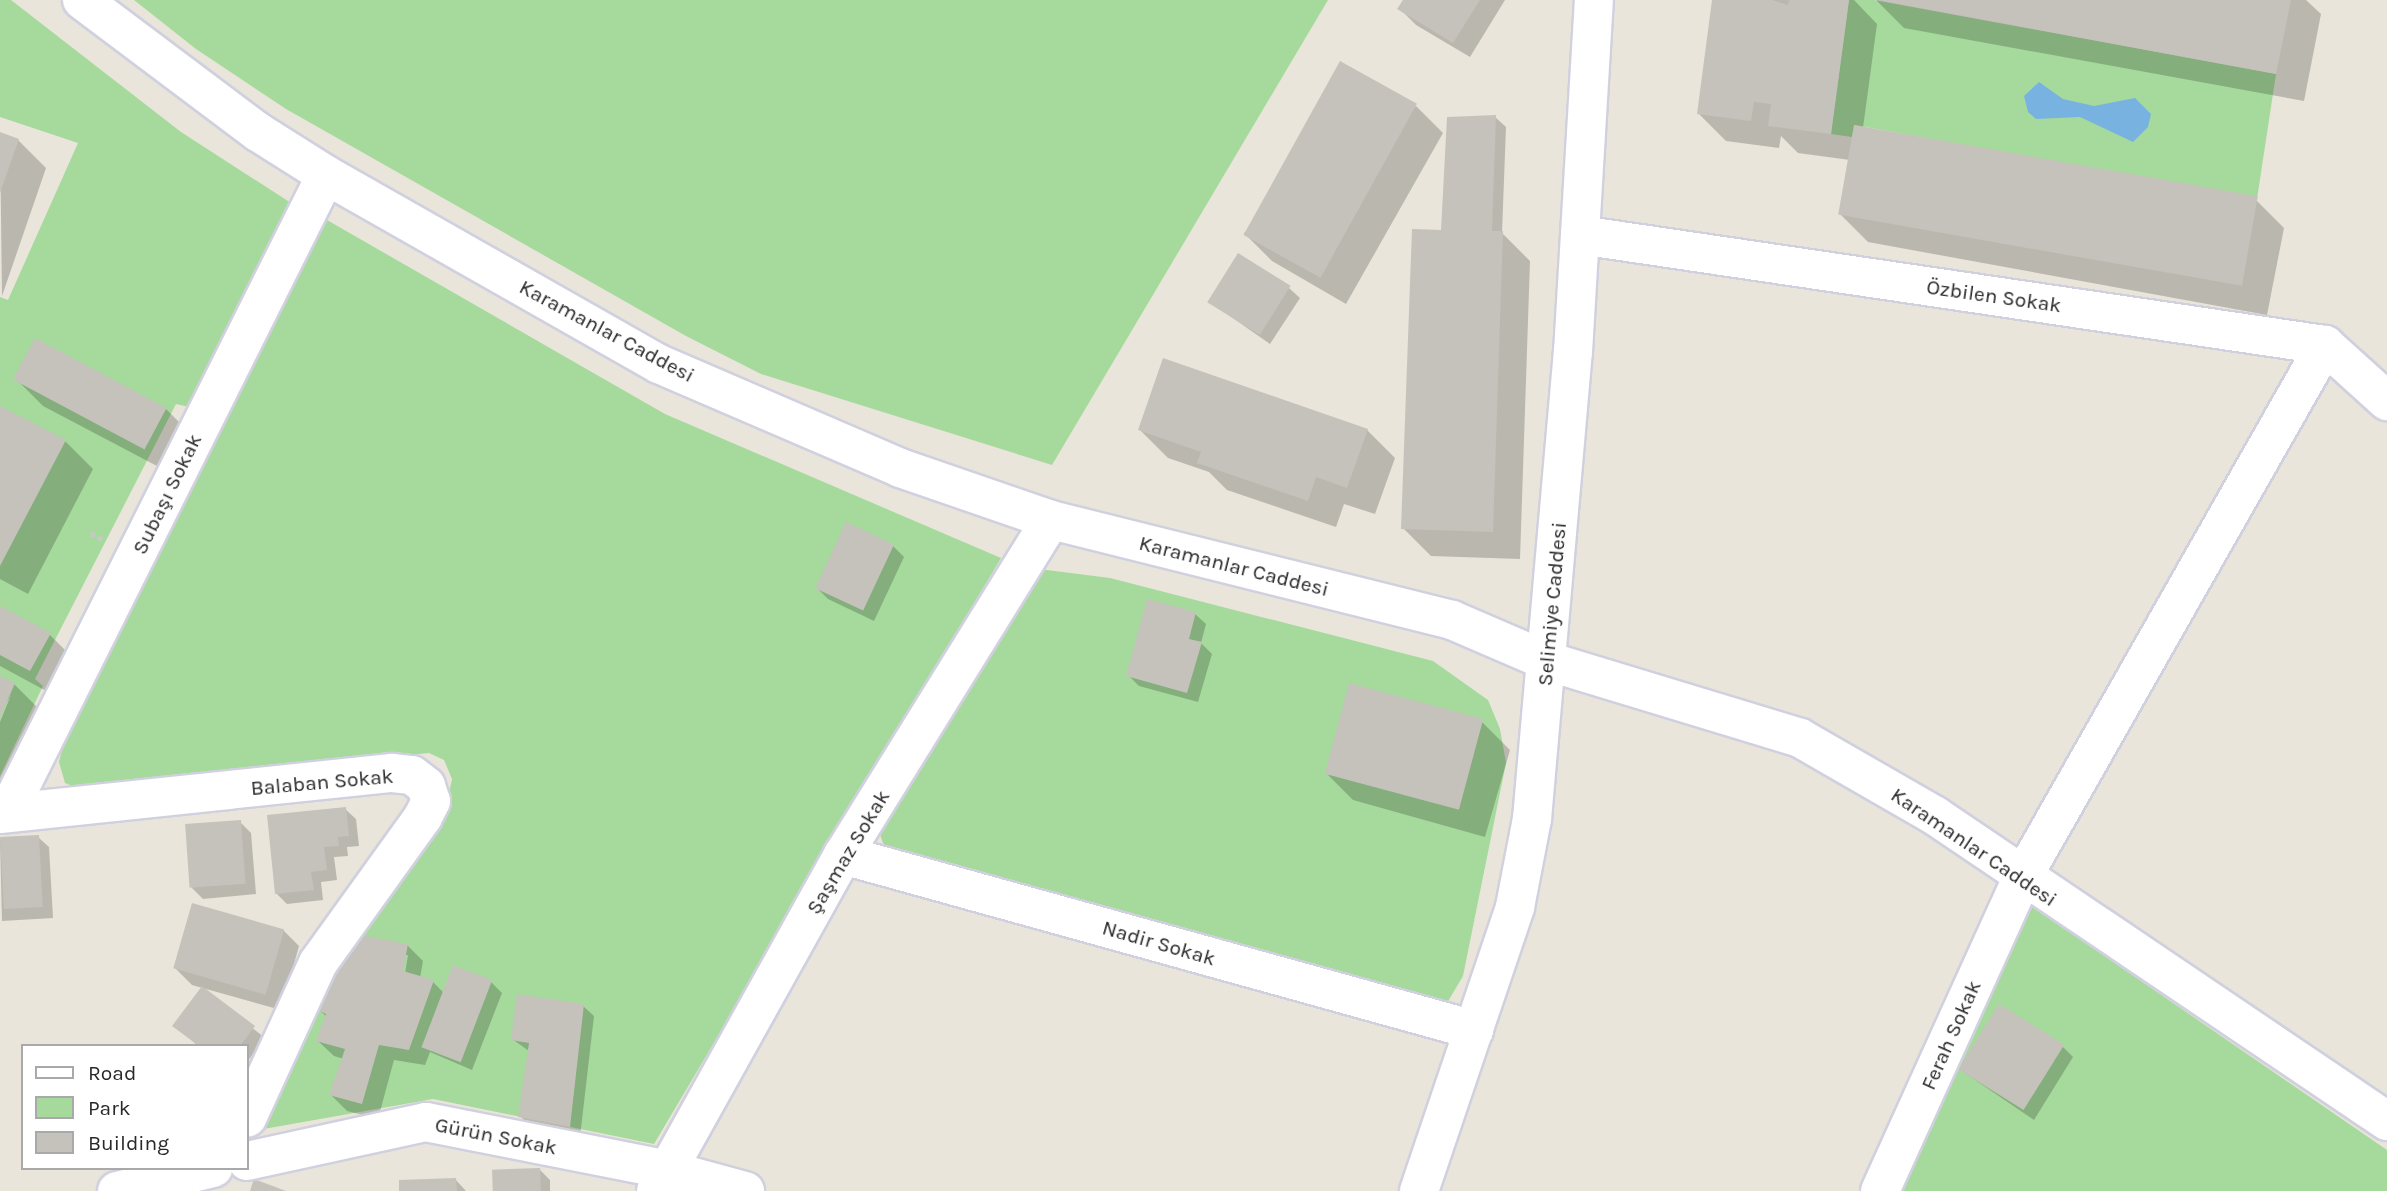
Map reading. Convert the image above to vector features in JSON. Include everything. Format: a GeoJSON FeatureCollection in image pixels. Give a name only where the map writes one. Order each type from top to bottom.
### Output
{"type":"FeatureCollection","features":[{"type":"Feature","properties":{"kind":"street","name":"Karamanlar Caddesi"},"geometry":{"type":"LineString","coordinates":[[82,0],[258,131],[326,175],[659,364],[900,468],[1051,520],[1452,620],[1547,662],[1800,738],[1934,815],[2022,878],[2387,1121]]}},
{"type":"Feature","properties":{"kind":"street","name":"Selimiye Caddesi"},"geometry":{"type":"LineString","coordinates":[[1419,1191],[1515,907],[1532,819],[1580,235],[1594,0]]}},
{"type":"Feature","properties":{"kind":"street","name":"Subaşı Sokak"},"geometry":{"type":"LineString","coordinates":[[4,814],[326,175]]}},
{"type":"Feature","properties":{"kind":"street","name":"Özbilen Sokak"},"geometry":{"type":"LineString","coordinates":[[1580,235],[2325,345]]}},
{"type":"Feature","properties":{"kind":"street"},"geometry":{"type":"LineString","coordinates":[[2325,345],[2387,401]]}},
{"type":"Feature","properties":{"kind":"street","name":"Ferah Sokak"},"geometry":{"type":"LineString","coordinates":[[1880,1191],[2022,878],[2325,345]]}},
{"type":"Feature","properties":{"kind":"street","name":"Şaşmaz Sokak"},"geometry":{"type":"LineString","coordinates":[[662,1181],[843,855],[1051,520]]}},
{"type":"Feature","properties":{"kind":"street","name":"Balaban Sokak"},"geometry":{"type":"LineString","coordinates":[[4,814],[392,773],[412,775],[426,786],[431,801],[423,817],[318,963],[248,1116]]}},
{"type":"Feature","properties":{"kind":"street","name":"Nadir Sokak"},"geometry":{"type":"LineString","coordinates":[[843,855],[1474,1030]]}},
{"type":"Feature","properties":{"kind":"street","name":"Gürün Sokak"},"geometry":{"type":"LineString","coordinates":[[248,1161],[426,1122],[662,1181],[745,1191]]}},
{"type":"Feature","properties":{"kind":"street"},"geometry":{"type":"LineString","coordinates":[[117,1191],[205,1170]]}},
{"type":"Feature","properties":{"kind":"street"},"geometry":{"type":"LineString","coordinates":[[214,1191],[223,1170]]}},
{"type":"Feature","properties":{"kind":"green space"},"geometry":{"type":"Polygon","coordinates":[[[0,0],[11,0],[181,132],[291,203],[189,407],[176,404],[35,679],[43,686],[0,776],[0,297],[8,300],[78,143],[0,117],[0,0]]]}},
{"type":"Feature","properties":{"kind":"green space"},"geometry":{"type":"Polygon","coordinates":[[[134,0],[1328,0],[1052,465],[761,374],[686,336],[286,109],[196,49],[134,0]]]}},
{"type":"Feature","properties":{"kind":"green space"},"geometry":{"type":"Polygon","coordinates":[[[1849,0],[1874,0],[2276,74],[2257,199],[1855,125],[1852,137],[1831,134],[1849,0]]]}},
{"type":"Feature","properties":{"kind":"green space"},"geometry":{"type":"Polygon","coordinates":[[[327,220],[665,414],[1001,558],[654,1144],[433,1099],[258,1130],[359,924],[447,803],[452,779],[444,760],[429,753],[81,789],[65,783],[59,762],[66,733],[327,220]]]}},
{"type":"Feature","properties":{"kind":"green space"},"geometry":{"type":"Polygon","coordinates":[[[1039,569],[1110,578],[1433,661],[1488,700],[1500,729],[1506,763],[1463,976],[1447,1003],[886,851],[879,832],[1039,569]]]}},
{"type":"Feature","properties":{"kind":"green space"},"geometry":{"type":"Polygon","coordinates":[[[2026,902],[2387,1150],[2387,1191],[1897,1191],[2026,902]]]}},
{"type":"Feature","properties":{"kind":"water"},"geometry":{"type":"Polygon","coordinates":[[[2039,82],[2063,99],[2094,106],[2135,98],[2151,114],[2148,127],[2133,142],[2080,117],[2036,119],[2028,112],[2024,96],[2039,82]]]}},
{"type":"Feature","properties":{"kind":"building"},"geometry":{"type":"Polygon","coordinates":[[[1403,0],[1480,0],[1453,43],[1397,9],[1403,0]]]}},
{"type":"Feature","properties":{"kind":"building"},"geometry":{"type":"Polygon","coordinates":[[[1712,0],[1772,0],[1788,5],[1789,0],[1849,0],[1831,134],[1768,126],[1771,104],[1754,102],[1751,121],[1697,114],[1712,0]]]}},
{"type":"Feature","properties":{"kind":"building"},"geometry":{"type":"Polygon","coordinates":[[[1877,0],[2291,0],[2276,74],[1877,0]]]}},
{"type":"Feature","properties":{"kind":"building"},"geometry":{"type":"Polygon","coordinates":[[[1340,61],[1417,104],[1320,278],[1244,235],[1340,61]]]}},
{"type":"Feature","properties":{"kind":"building"},"geometry":{"type":"Polygon","coordinates":[[[1496,115],[1492,231],[1503,231],[1493,532],[1401,529],[1412,229],[1441,230],[1447,117],[1496,115]]]}},
{"type":"Feature","properties":{"kind":"building"},"geometry":{"type":"Polygon","coordinates":[[[1854,125],[2258,196],[2242,286],[1838,215],[1854,125]]]}},
{"type":"Feature","properties":{"kind":"building"},"geometry":{"type":"Polygon","coordinates":[[[0,132],[19,139],[0,193],[0,132]]]}},
{"type":"Feature","properties":{"kind":"building"},"geometry":{"type":"Polygon","coordinates":[[[1238,253],[1291,286],[1260,335],[1207,302],[1238,253]]]}},
{"type":"Feature","properties":{"kind":"building"},"geometry":{"type":"Polygon","coordinates":[[[35,338],[167,408],[144,449],[13,379],[35,338]]]}},
{"type":"Feature","properties":{"kind":"building"},"geometry":{"type":"Polygon","coordinates":[[[1163,358],[1368,429],[1347,488],[1316,477],[1308,501],[1197,463],[1201,452],[1138,430],[1163,358]]]}},
{"type":"Feature","properties":{"kind":"building"},"geometry":{"type":"Polygon","coordinates":[[[0,406],[66,440],[0,566],[0,406]]]}},
{"type":"Feature","properties":{"kind":"building"},"geometry":{"type":"Polygon","coordinates":[[[846,522],[894,544],[863,611],[815,588],[846,522]]]}},
{"type":"Feature","properties":{"kind":"building"},"geometry":{"type":"Polygon","coordinates":[[[1147,599],[1196,612],[1189,639],[1202,642],[1187,693],[1126,676],[1147,599]]]}},
{"type":"Feature","properties":{"kind":"building"},"geometry":{"type":"Polygon","coordinates":[[[0,606],[51,633],[30,671],[0,655],[0,606]]]}},
{"type":"Feature","properties":{"kind":"building"},"geometry":{"type":"Polygon","coordinates":[[[0,676],[15,683],[0,718],[0,676]]]}},
{"type":"Feature","properties":{"kind":"building"},"geometry":{"type":"Polygon","coordinates":[[[1349,683],[1483,719],[1459,810],[1325,774],[1349,683]]]}},
{"type":"Feature","properties":{"kind":"building"},"geometry":{"type":"Polygon","coordinates":[[[346,807],[349,836],[338,837],[339,846],[324,847],[327,870],[311,872],[314,890],[275,894],[267,815],[346,807]]]}},
{"type":"Feature","properties":{"kind":"building"},"geometry":{"type":"Polygon","coordinates":[[[241,820],[245,884],[190,888],[185,824],[241,820]]]}},
{"type":"Feature","properties":{"kind":"building"},"geometry":{"type":"Polygon","coordinates":[[[39,835],[43,907],[4,909],[0,837],[39,835]]]}},
{"type":"Feature","properties":{"kind":"building"},"geometry":{"type":"Polygon","coordinates":[[[192,903],[284,929],[266,995],[173,968],[192,903]]]}},
{"type":"Feature","properties":{"kind":"building"},"geometry":{"type":"Polygon","coordinates":[[[355,934],[408,944],[403,971],[434,980],[409,1050],[379,1045],[362,1104],[329,1095],[345,1049],[316,1041],[326,1014],[317,1010],[355,934]]]}},
{"type":"Feature","properties":{"kind":"building"},"geometry":{"type":"Polygon","coordinates":[[[453,965],[492,980],[461,1062],[421,1047],[453,965]]]}},
{"type":"Feature","properties":{"kind":"building"},"geometry":{"type":"Polygon","coordinates":[[[202,986],[255,1026],[242,1044],[196,1044],[172,1026],[202,986]]]}},
{"type":"Feature","properties":{"kind":"building"},"geometry":{"type":"Polygon","coordinates":[[[517,994],[584,1004],[570,1127],[518,1117],[529,1043],[511,1040],[517,994]]]}},
{"type":"Feature","properties":{"kind":"building"},"geometry":{"type":"Polygon","coordinates":[[[1999,1004],[2064,1045],[2023,1110],[1958,1069],[1999,1004]]]}},
{"type":"Feature","properties":{"kind":"building"},"geometry":{"type":"Polygon","coordinates":[[[540,1168],[541,1191],[493,1191],[492,1170],[540,1168]]]}},
{"type":"Feature","properties":{"kind":"building"},"geometry":{"type":"Polygon","coordinates":[[[456,1178],[457,1191],[399,1191],[399,1180],[456,1178]]]}},
{"type":"Feature","properties":{"kind":"building"},"geometry":{"type":"Polygon","coordinates":[[[254,1179],[286,1191],[250,1191],[254,1179]]]}}]}
